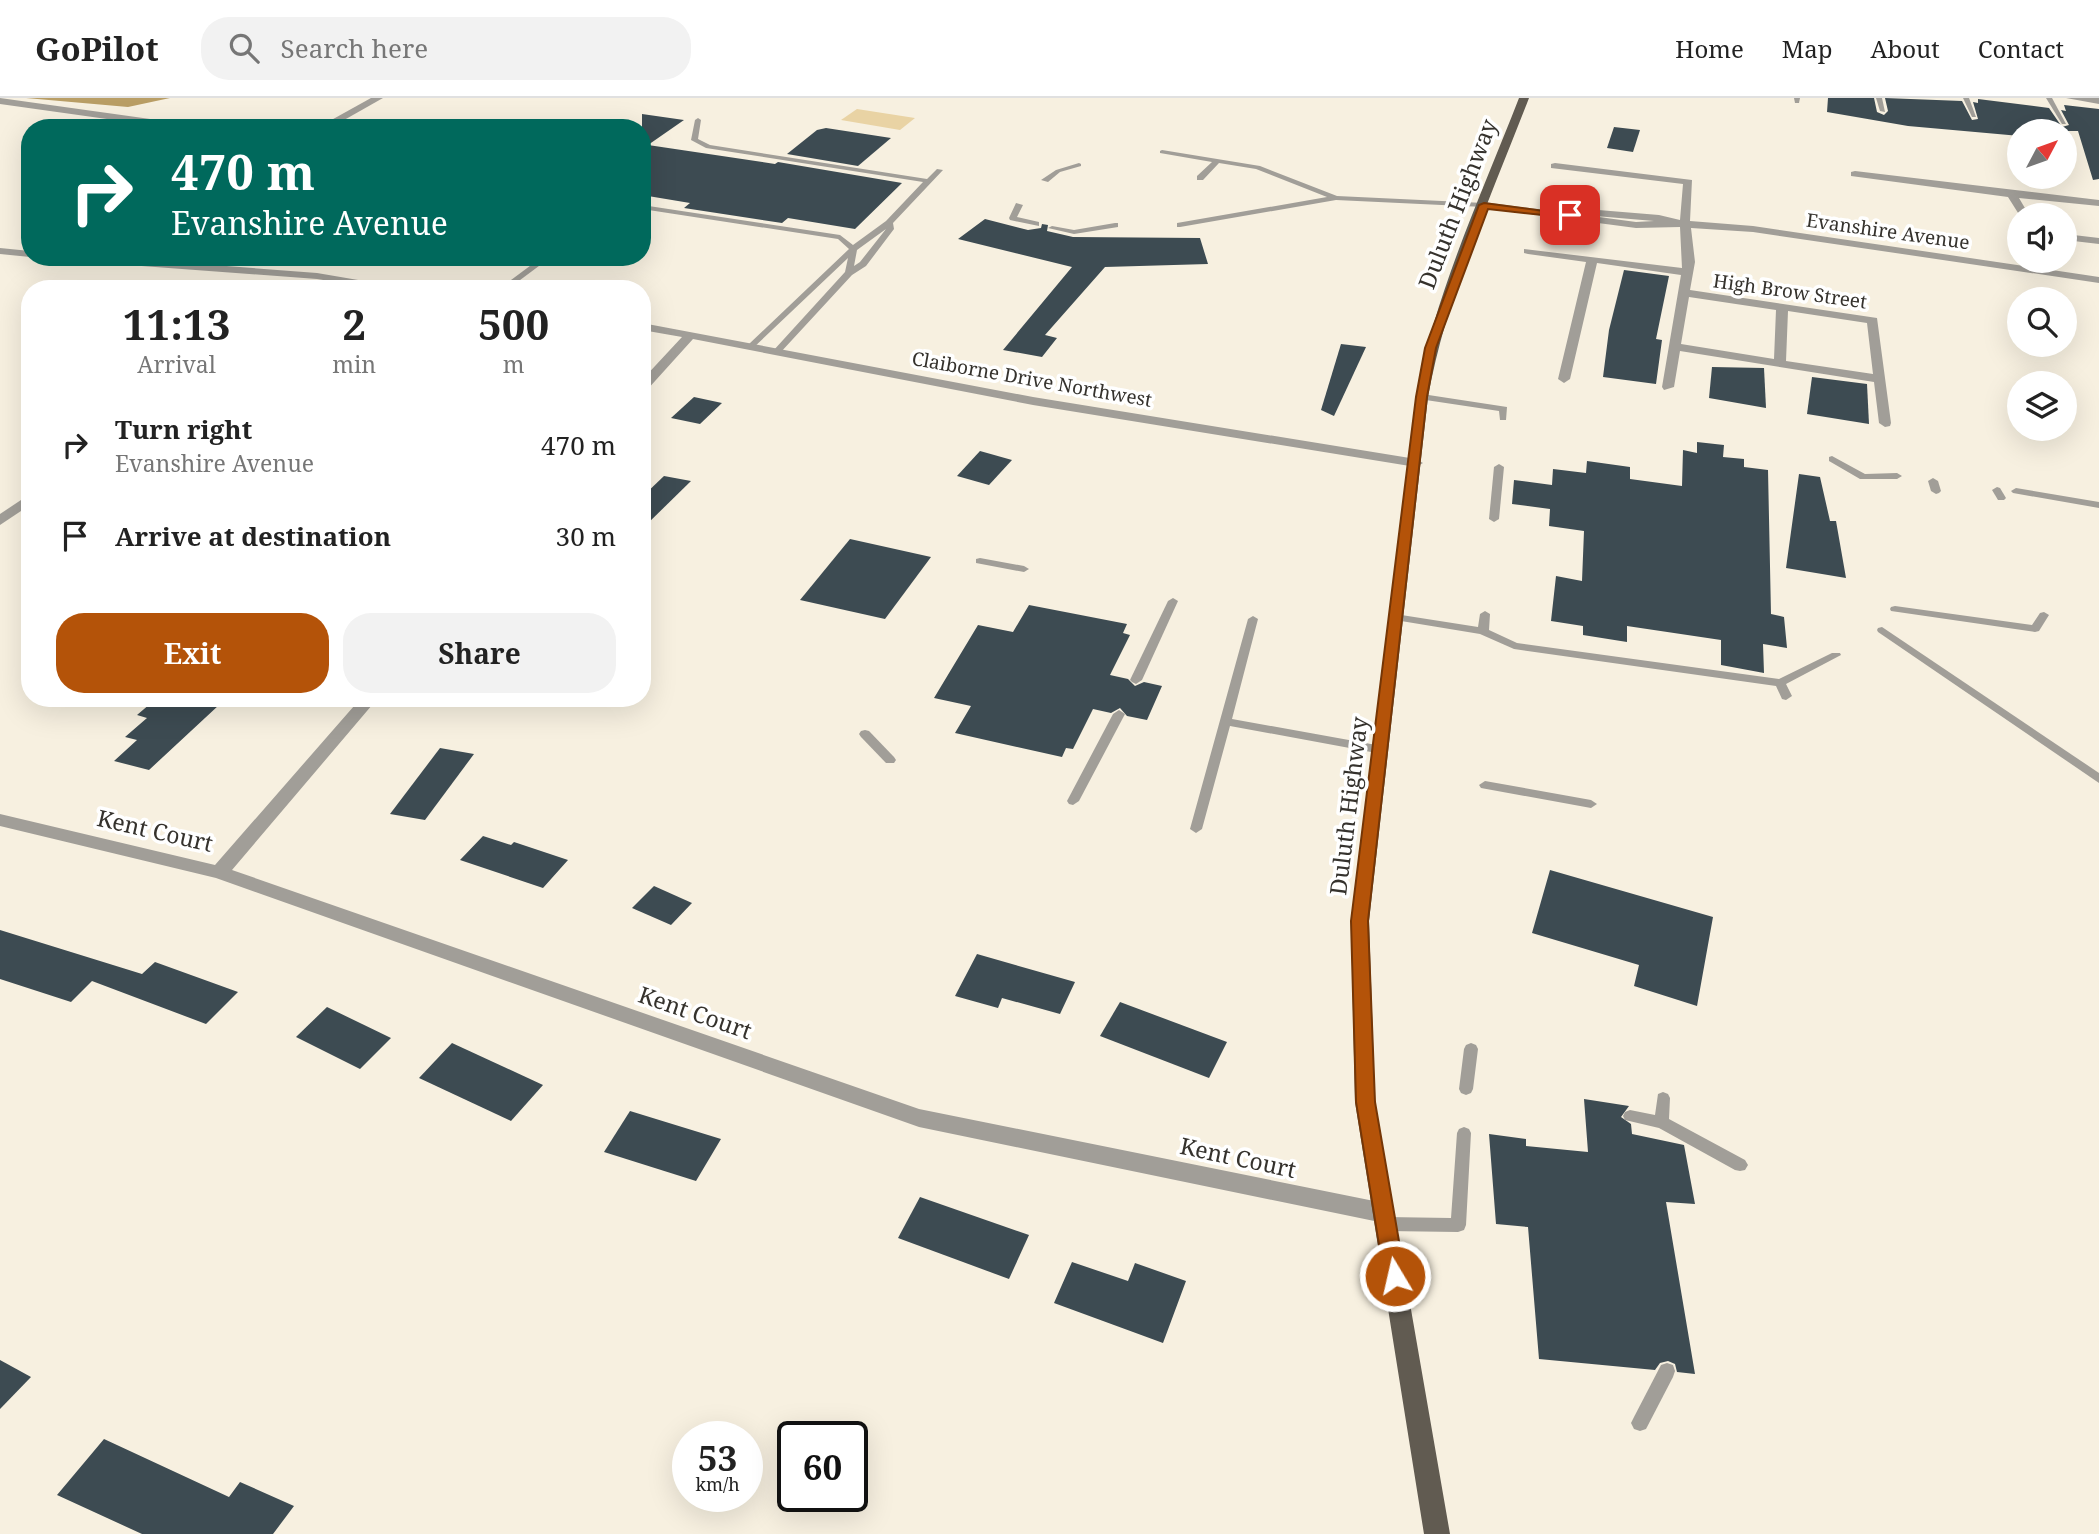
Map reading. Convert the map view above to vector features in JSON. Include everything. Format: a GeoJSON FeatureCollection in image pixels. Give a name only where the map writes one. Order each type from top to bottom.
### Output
{"type":"FeatureCollection","features":[{"type":"Feature","properties":{"kind":"main road","name":"Duluth Highway"},"geometry":{"type":"LineString","coordinates":[[1437,1534],[1365,1102],[1360,921],[1382,750],[1395,617],[1430,348],[1524,98]]}},
{"type":"Feature","properties":{"kind":"street"},"geometry":{"type":"LineString","coordinates":[[339,119],[378,98]]}},
{"type":"Feature","properties":{"kind":"street"},"geometry":{"type":"LineString","coordinates":[[2071,98],[2099,101]]}},
{"type":"Feature","properties":{"kind":"street"},"geometry":{"type":"LineString","coordinates":[[0,101],[129,119]]}},
{"type":"Feature","properties":{"kind":"street"},"geometry":{"type":"LineString","coordinates":[[1555,166],[1688,182],[1685,223],[1688,272],[1668,387]]}},
{"type":"Feature","properties":{"kind":"street"},"geometry":{"type":"LineString","coordinates":[[1855,174],[2099,203]]}},
{"type":"Feature","properties":{"kind":"street"},"geometry":{"type":"LineString","coordinates":[[2012,194],[2018,203]]}},
{"type":"Feature","properties":{"kind":"street","name":"Evanshire Avenue"},"geometry":{"type":"LineString","coordinates":[[1484,205],[1570,215],[1581,220],[1612,219],[1660,226],[1685,223],[1753,229],[2007,266]]}},
{"type":"Feature","properties":{"kind":"street"},"geometry":{"type":"LineString","coordinates":[[2077,238],[2099,241]]}},
{"type":"Feature","properties":{"kind":"street"},"geometry":{"type":"LineString","coordinates":[[0,251],[21,253]]}},
{"type":"Feature","properties":{"kind":"street"},"geometry":{"type":"LineString","coordinates":[[1528,251],[1688,272]]}},
{"type":"Feature","properties":{"kind":"street"},"geometry":{"type":"LineString","coordinates":[[1564,379],[1592,260]]}},
{"type":"Feature","properties":{"kind":"street"},"geometry":{"type":"LineString","coordinates":[[195,266],[344,280]]}},
{"type":"Feature","properties":{"kind":"street","name":"Evanshire Avenue"},"geometry":{"type":"LineString","coordinates":[[2054,273],[2099,280]]}},
{"type":"Feature","properties":{"kind":"street"},"geometry":{"type":"LineString","coordinates":[[312,280],[317,276]]}},
{"type":"Feature","properties":{"kind":"street","name":"High Brow Street"},"geometry":{"type":"LineString","coordinates":[[1685,293],[1872,320],[1880,379]]}},
{"type":"Feature","properties":{"kind":"street"},"geometry":{"type":"LineString","coordinates":[[1780,363],[1782,307]]}},
{"type":"Feature","properties":{"kind":"street","name":"Claiborne Drive Northwest"},"geometry":{"type":"LineString","coordinates":[[651,327],[1033,401],[1416,463]]}},
{"type":"Feature","properties":{"kind":"street"},"geometry":{"type":"LineString","coordinates":[[651,378],[691,334]]}},
{"type":"Feature","properties":{"kind":"street"},"geometry":{"type":"LineString","coordinates":[[1677,347],[1880,379],[1885,423]]}},
{"type":"Feature","properties":{"kind":"street"},"geometry":{"type":"LineString","coordinates":[[0,521],[21,505]]}},
{"type":"Feature","properties":{"kind":"street"},"geometry":{"type":"LineString","coordinates":[[219,872],[362,707]]}},
{"type":"Feature","properties":{"kind":"street","name":"Kent Court"},"geometry":{"type":"LineString","coordinates":[[0,820],[219,872],[919,1118],[1385,1218]]}},
{"type":"Feature","properties":{"kind":"lane"},"geometry":{"type":"LineString","coordinates":[[1880,98],[1883,111]]}},
{"type":"Feature","properties":{"kind":"lane"},"geometry":{"type":"LineString","coordinates":[[1966,98],[1974,116]]}},
{"type":"Feature","properties":{"kind":"lane"},"geometry":{"type":"LineString","coordinates":[[2049,98],[2062,119]]}},
{"type":"Feature","properties":{"kind":"lane"},"geometry":{"type":"LineString","coordinates":[[698,120],[694,140],[708,147],[929,181]]}},
{"type":"Feature","properties":{"kind":"lane"},"geometry":{"type":"LineString","coordinates":[[1167,153],[1261,165],[1336,198]]}},
{"type":"Feature","properties":{"kind":"lane"},"geometry":{"type":"LineString","coordinates":[[1200,177],[1217,161]]}},
{"type":"Feature","properties":{"kind":"lane"},"geometry":{"type":"LineString","coordinates":[[886,174],[896,165]]}},
{"type":"Feature","properties":{"kind":"lane"},"geometry":{"type":"LineString","coordinates":[[1045,180],[1058,171],[1079,166]]}},
{"type":"Feature","properties":{"kind":"lane"},"geometry":{"type":"LineString","coordinates":[[752,346],[852,249],[889,223],[939,170]]}},
{"type":"Feature","properties":{"kind":"lane"},"geometry":{"type":"LineString","coordinates":[[1180,225],[1336,198],[1484,205]]}},
{"type":"Feature","properties":{"kind":"lane"},"geometry":{"type":"LineString","coordinates":[[1032,205],[1021,203],[1013,218],[1036,224]]}},
{"type":"Feature","properties":{"kind":"lane"},"geometry":{"type":"LineString","coordinates":[[651,208],[840,237],[852,249]]}},
{"type":"Feature","properties":{"kind":"lane"},"geometry":{"type":"LineString","coordinates":[[777,351],[849,273],[863,264],[890,229],[889,223]]}},
{"type":"Feature","properties":{"kind":"lane"},"geometry":{"type":"LineString","coordinates":[[1052,228],[1074,232],[1115,225]]}},
{"type":"Feature","properties":{"kind":"lane"},"geometry":{"type":"LineString","coordinates":[[849,273],[852,249]]}},
{"type":"Feature","properties":{"kind":"lane"},"geometry":{"type":"LineString","coordinates":[[515,280],[535,266]]}},
{"type":"Feature","properties":{"kind":"lane"},"geometry":{"type":"LineString","coordinates":[[1422,397],[1504,409],[1503,418]]}},
{"type":"Feature","properties":{"kind":"lane"},"geometry":{"type":"LineString","coordinates":[[1832,458],[1863,477],[1898,476]]}},
{"type":"Feature","properties":{"kind":"lane"},"geometry":{"type":"LineString","coordinates":[[1494,519],[1499,467]]}},
{"type":"Feature","properties":{"kind":"lane"},"geometry":{"type":"LineString","coordinates":[[2016,491],[2099,505]]}},
{"type":"Feature","properties":{"kind":"lane"},"geometry":{"type":"LineString","coordinates":[[980,561],[1024,569]]}},
{"type":"Feature","properties":{"kind":"lane"},"geometry":{"type":"LineString","coordinates":[[1136,680],[1173,601]]}},
{"type":"Feature","properties":{"kind":"lane"},"geometry":{"type":"LineString","coordinates":[[1969,608],[1972,620]]}},
{"type":"Feature","properties":{"kind":"lane"},"geometry":{"type":"LineString","coordinates":[[1895,609],[2035,629],[2044,615]]}},
{"type":"Feature","properties":{"kind":"lane"},"geometry":{"type":"LineString","coordinates":[[1483,631],[1485,614]]}},
{"type":"Feature","properties":{"kind":"lane"},"geometry":{"type":"LineString","coordinates":[[1395,617],[1483,631],[1498,643],[1593,657],[1695,677],[1780,683],[1836,655]]}},
{"type":"Feature","properties":{"kind":"lane"},"geometry":{"type":"LineString","coordinates":[[1196,829],[1253,619]]}},
{"type":"Feature","properties":{"kind":"lane"},"geometry":{"type":"LineString","coordinates":[[1882,630],[2099,779]]}},
{"type":"Feature","properties":{"kind":"lane"},"geometry":{"type":"LineString","coordinates":[[1592,670],[1593,657]]}},
{"type":"Feature","properties":{"kind":"lane"},"geometry":{"type":"LineString","coordinates":[[1780,683],[1786,696]]}},
{"type":"Feature","properties":{"kind":"lane"},"geometry":{"type":"LineString","coordinates":[[1073,801],[1119,714]]}},
{"type":"Feature","properties":{"kind":"lane"},"geometry":{"type":"LineString","coordinates":[[1224,721],[1382,750]]}},
{"type":"Feature","properties":{"kind":"lane"},"geometry":{"type":"LineString","coordinates":[[865,734],[890,760]]}},
{"type":"Feature","properties":{"kind":"lane"},"geometry":{"type":"LineString","coordinates":[[1485,785],[1591,804]]}},
{"type":"Feature","properties":{"kind":"lane"},"geometry":{"type":"LineString","coordinates":[[1466,1089],[1471,1049]]}},
{"type":"Feature","properties":{"kind":"lane"},"geometry":{"type":"LineString","coordinates":[[1662,1122],[1663,1098]]}},
{"type":"Feature","properties":{"kind":"lane"},"geometry":{"type":"LineString","coordinates":[[1630,1116],[1662,1122],[1740,1165]]}},
{"type":"Feature","properties":{"kind":"lane"},"geometry":{"type":"LineString","coordinates":[[1385,1218],[1458,1225],[1465,1133]]}},
{"type":"Feature","properties":{"kind":"lane"},"geometry":{"type":"LineString","coordinates":[[1640,1423],[1667,1371]]}},
{"type":"Feature","properties":{"kind":"shaded area"},"geometry":{"type":"Polygon","coordinates":[[[26,98],[170,98],[128,107],[26,98]]]}},
{"type":"Feature","properties":{"kind":"shaded area"},"geometry":{"type":"Polygon","coordinates":[[[857,109],[915,118],[900,130],[841,120],[857,109]]]}},
{"type":"Feature","properties":{"kind":"building"},"geometry":{"type":"Polygon","coordinates":[[[1828,98],[1874,98],[1877,112],[1884,115],[1888,111],[1885,98],[1962,101],[1972,120],[1978,119],[1973,102],[1978,103],[1978,99],[2049,108],[2057,119],[2007,119],[2007,135],[1908,126],[1827,112],[1828,98]]]}},
{"type":"Feature","properties":{"kind":"building"},"geometry":{"type":"Polygon","coordinates":[[[2064,105],[2099,109],[2099,179],[2093,180],[2077,119],[2066,119],[2061,110],[2066,111],[2064,105]]]}},
{"type":"Feature","properties":{"kind":"building"},"geometry":{"type":"Polygon","coordinates":[[[642,114],[684,120],[651,143],[651,119],[642,119],[642,114]]]}},
{"type":"Feature","properties":{"kind":"building"},"geometry":{"type":"Polygon","coordinates":[[[1614,127],[1640,130],[1633,152],[1607,148],[1614,127]]]}},
{"type":"Feature","properties":{"kind":"building"},"geometry":{"type":"Polygon","coordinates":[[[826,128],[891,138],[858,166],[787,154],[817,130],[826,128]]]}},
{"type":"Feature","properties":{"kind":"building"},"geometry":{"type":"Polygon","coordinates":[[[651,145],[775,164],[778,162],[902,183],[855,229],[788,218],[782,223],[684,208],[690,203],[651,196],[651,145]]]}},
{"type":"Feature","properties":{"kind":"building"},"geometry":{"type":"Polygon","coordinates":[[[985,219],[1028,230],[1041,228],[1042,224],[1048,225],[1047,231],[1073,237],[1200,238],[1208,264],[1105,267],[1045,335],[1057,338],[1042,357],[1003,350],[1072,267],[958,239],[985,219]]]}},
{"type":"Feature","properties":{"kind":"building"},"geometry":{"type":"Polygon","coordinates":[[[1624,270],[1669,276],[1656,339],[1662,340],[1656,384],[1603,377],[1609,330],[1624,270]]]}},
{"type":"Feature","properties":{"kind":"building"},"geometry":{"type":"Polygon","coordinates":[[[1341,344],[1366,347],[1334,416],[1321,410],[1341,344]]]}},
{"type":"Feature","properties":{"kind":"building"},"geometry":{"type":"Polygon","coordinates":[[[1712,367],[1764,368],[1766,408],[1709,398],[1712,367]]]}},
{"type":"Feature","properties":{"kind":"building"},"geometry":{"type":"Polygon","coordinates":[[[1812,377],[1867,384],[1869,424],[1807,414],[1812,377]]]}},
{"type":"Feature","properties":{"kind":"building"},"geometry":{"type":"Polygon","coordinates":[[[694,397],[722,403],[700,424],[671,418],[694,397]]]}},
{"type":"Feature","properties":{"kind":"building"},"geometry":{"type":"Polygon","coordinates":[[[1697,442],[1724,445],[1723,457],[1744,459],[1744,467],[1768,470],[1771,614],[1784,617],[1787,648],[1763,644],[1764,673],[1721,665],[1721,640],[1627,626],[1627,642],[1583,635],[1583,626],[1551,621],[1556,576],[1582,581],[1584,531],[1549,526],[1550,509],[1512,504],[1514,480],[1552,485],[1553,469],[1586,473],[1587,461],[1630,467],[1630,479],[1682,486],[1683,450],[1697,453],[1697,442]]]}},
{"type":"Feature","properties":{"kind":"building"},"geometry":{"type":"Polygon","coordinates":[[[980,451],[1012,460],[989,485],[957,476],[980,451]]]}},
{"type":"Feature","properties":{"kind":"building"},"geometry":{"type":"Polygon","coordinates":[[[1799,474],[1820,477],[1830,521],[1836,521],[1846,578],[1786,568],[1799,474]]]}},
{"type":"Feature","properties":{"kind":"building"},"geometry":{"type":"Polygon","coordinates":[[[664,476],[691,481],[651,520],[651,488],[664,476]]]}},
{"type":"Feature","properties":{"kind":"building"},"geometry":{"type":"Polygon","coordinates":[[[850,539],[931,557],[885,619],[800,600],[850,539]]]}},
{"type":"Feature","properties":{"kind":"building"},"geometry":{"type":"Polygon","coordinates":[[[1029,605],[1127,624],[1123,633],[1130,635],[1110,675],[1128,679],[1135,686],[1144,682],[1162,686],[1147,720],[1127,716],[1120,708],[1111,713],[1093,709],[1073,749],[1066,748],[1062,757],[955,733],[971,706],[934,698],[978,625],[1013,632],[1029,605]]]}},
{"type":"Feature","properties":{"kind":"building"},"geometry":{"type":"Polygon","coordinates":[[[146,707],[217,707],[149,770],[114,761],[137,740],[125,737],[147,718],[137,715],[146,707]]]}},
{"type":"Feature","properties":{"kind":"building"},"geometry":{"type":"Polygon","coordinates":[[[440,748],[474,754],[425,820],[390,814],[440,748]]]}},
{"type":"Feature","properties":{"kind":"building"},"geometry":{"type":"Polygon","coordinates":[[[483,836],[511,845],[514,842],[568,860],[543,888],[460,860],[483,836]]]}},
{"type":"Feature","properties":{"kind":"building"},"geometry":{"type":"Polygon","coordinates":[[[1550,870],[1713,917],[1697,1006],[1634,986],[1639,965],[1532,933],[1550,870]]]}},
{"type":"Feature","properties":{"kind":"building"},"geometry":{"type":"Polygon","coordinates":[[[654,886],[692,903],[671,925],[632,908],[654,886]]]}},
{"type":"Feature","properties":{"kind":"building"},"geometry":{"type":"Polygon","coordinates":[[[0,930],[142,974],[155,962],[238,992],[206,1024],[92,981],[71,1002],[0,979],[0,930]]]}},
{"type":"Feature","properties":{"kind":"building"},"geometry":{"type":"Polygon","coordinates":[[[977,954],[1075,982],[1060,1014],[1002,998],[998,1008],[955,996],[977,954]]]}},
{"type":"Feature","properties":{"kind":"building"},"geometry":{"type":"Polygon","coordinates":[[[1120,1002],[1227,1042],[1209,1078],[1100,1036],[1120,1002]]]}},
{"type":"Feature","properties":{"kind":"building"},"geometry":{"type":"Polygon","coordinates":[[[327,1007],[391,1038],[360,1069],[296,1037],[327,1007]]]}},
{"type":"Feature","properties":{"kind":"building"},"geometry":{"type":"Polygon","coordinates":[[[452,1043],[543,1085],[511,1121],[419,1078],[452,1043]]]}},
{"type":"Feature","properties":{"kind":"building"},"geometry":{"type":"Polygon","coordinates":[[[1584,1099],[1629,1106],[1621,1117],[1631,1124],[1632,1134],[1684,1145],[1695,1204],[1666,1202],[1695,1374],[1677,1372],[1675,1364],[1668,1361],[1660,1363],[1655,1370],[1539,1359],[1528,1227],[1496,1224],[1489,1134],[1526,1139],[1526,1146],[1588,1152],[1584,1099]]]}},
{"type":"Feature","properties":{"kind":"building"},"geometry":{"type":"Polygon","coordinates":[[[630,1111],[721,1139],[696,1181],[604,1152],[630,1111]]]}},
{"type":"Feature","properties":{"kind":"building"},"geometry":{"type":"Polygon","coordinates":[[[920,1197],[1029,1235],[1009,1279],[898,1238],[920,1197]]]}},
{"type":"Feature","properties":{"kind":"building"},"geometry":{"type":"Polygon","coordinates":[[[1072,1262],[1128,1281],[1135,1263],[1186,1281],[1163,1343],[1054,1303],[1072,1262]]]}},
{"type":"Feature","properties":{"kind":"building"},"geometry":{"type":"Polygon","coordinates":[[[0,1360],[31,1377],[0,1409],[0,1360]]]}},
{"type":"Feature","properties":{"kind":"building"},"geometry":{"type":"Polygon","coordinates":[[[104,1439],[229,1497],[240,1482],[294,1506],[273,1534],[142,1534],[57,1495],[104,1439]]]}},
{"type":"Feature","properties":{"kind":"route"},"geometry":{"type":"LineString","coordinates":[[1395,1276],[1365,1102],[1360,921],[1382,750],[1398,592],[1430,348],[1484,205],[1570,215]]}}]}
